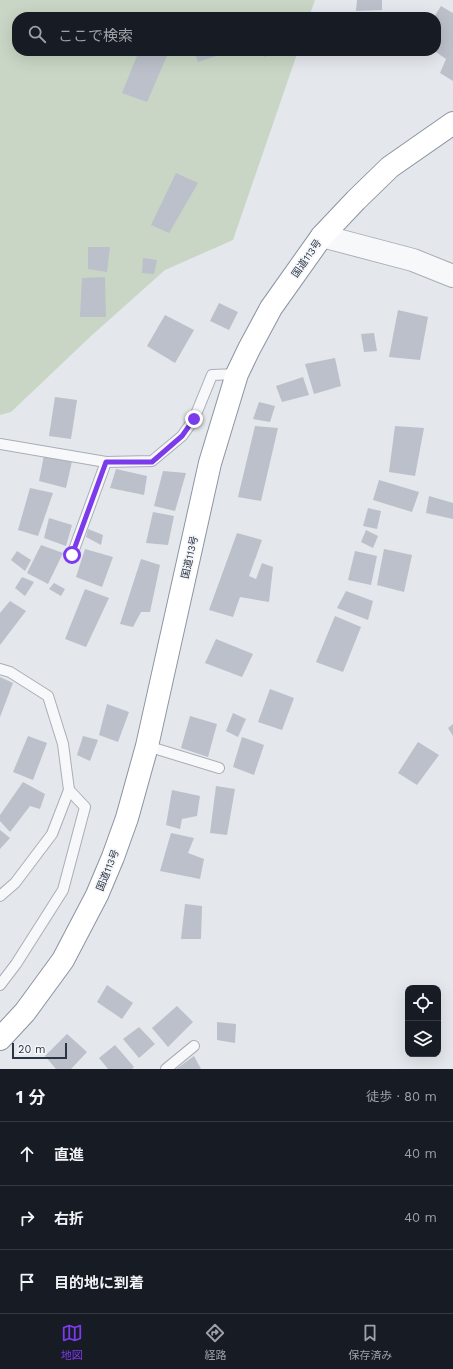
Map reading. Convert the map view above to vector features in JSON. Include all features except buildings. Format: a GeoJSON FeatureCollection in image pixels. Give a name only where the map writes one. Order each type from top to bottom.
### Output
{"type":"FeatureCollection","features":[{"type":"Feature","properties":{"kind":"highway","name":"国道113号"},"geometry":{"type":"LineString","coordinates":[[0,1040],[25,1012],[63,960],[97,895],[125,824],[147,746],[210,463],[237,374],[249,349],[271,308],[322,236],[390,167],[453,123]]}},
{"type":"Feature","properties":{"kind":"street"},"geometry":{"type":"LineString","coordinates":[[322,236],[413,260],[453,276]]}},
{"type":"Feature","properties":{"kind":"lane"},"geometry":{"type":"LineString","coordinates":[[0,444],[106,462],[152,462],[182,436],[194,419],[212,374],[237,374]]}},
{"type":"Feature","properties":{"kind":"lane"},"geometry":{"type":"LineString","coordinates":[[72,555],[106,462]]}},
{"type":"Feature","properties":{"kind":"lane"},"geometry":{"type":"LineString","coordinates":[[0,669],[10,672],[48,696],[63,744],[69,790],[52,834],[15,883],[0,896]]}},
{"type":"Feature","properties":{"kind":"lane"},"geometry":{"type":"LineString","coordinates":[[147,746],[219,768]]}},
{"type":"Feature","properties":{"kind":"lane"},"geometry":{"type":"LineString","coordinates":[[0,985],[16,964],[63,890],[85,807],[69,790]]}},
{"type":"Feature","properties":{"kind":"lane"},"geometry":{"type":"LineString","coordinates":[[166,1069],[194,1046]]}},
{"type":"Feature","properties":{"kind":"green space"},"geometry":{"type":"Polygon","coordinates":[[[0,0],[315,0],[311,12],[12,12],[12,56],[296,56],[233,240],[165,270],[91,336],[11,412],[0,415],[0,0]]]}},
{"type":"Feature","properties":{"kind":"route"},"geometry":{"type":"LineString","coordinates":[[72,555],[106,462],[152,462],[182,436],[194,419]]}}]}
